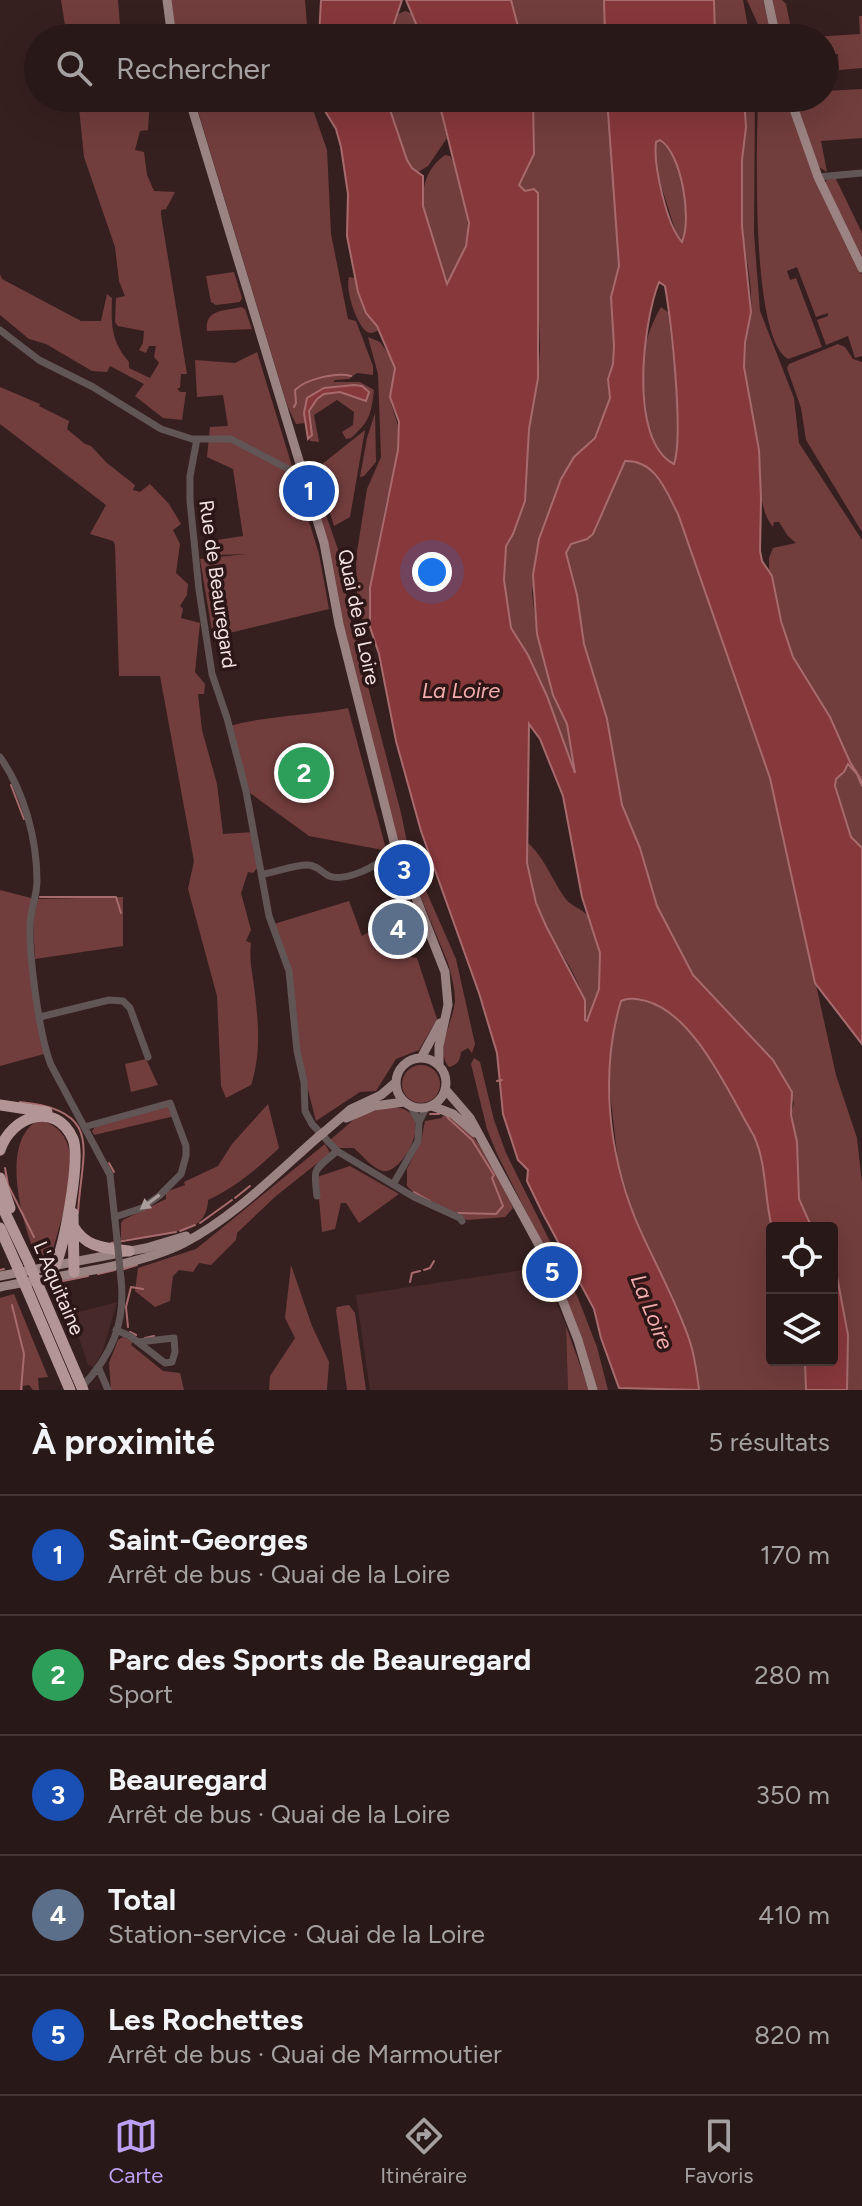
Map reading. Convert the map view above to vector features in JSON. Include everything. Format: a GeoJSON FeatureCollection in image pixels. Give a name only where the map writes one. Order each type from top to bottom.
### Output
{"type":"FeatureCollection","features":[{"type":"Feature","properties":{"kind":"highway"},"geometry":{"type":"LineString","coordinates":[[0,1105],[53,1114],[73,1130],[80,1155],[68,1228],[55,1266]]}},
{"type":"Feature","properties":{"kind":"highway"},"geometry":{"type":"LineString","coordinates":[[0,1150],[10,1129],[29,1118],[51,1119],[69,1132],[75,1148],[76,1168],[68,1228],[73,1266]]}},
{"type":"Feature","properties":{"kind":"highway"},"geometry":{"type":"LineString","coordinates":[[0,1178],[20,1243]]}},
{"type":"Feature","properties":{"kind":"highway","name":"L'Aquitaine"},"geometry":{"type":"LineString","coordinates":[[0,1202],[20,1243],[23,1265]]}},
{"type":"Feature","properties":{"kind":"highway","name":"L'Aquitaine"},"geometry":{"type":"LineString","coordinates":[[0,1228],[23,1265],[78,1385]]}},
{"type":"Feature","properties":{"kind":"highway"},"geometry":{"type":"LineString","coordinates":[[68,1228],[89,1244],[129,1251]]}},
{"type":"Feature","properties":{"kind":"main road"},"geometry":{"type":"LineString","coordinates":[[167,0],[170,24]]}},
{"type":"Feature","properties":{"kind":"main road"},"geometry":{"type":"LineString","coordinates":[[768,1],[773,24]]}},
{"type":"Feature","properties":{"kind":"main road","name":"Quai de la Loire"},"geometry":{"type":"LineString","coordinates":[[193,112],[303,469],[324,543],[341,631],[397,852],[441,960],[448,1005]]}},
{"type":"Feature","properties":{"kind":"main road"},"geometry":{"type":"LineString","coordinates":[[795,112],[818,177],[862,268]]}},
{"type":"Feature","properties":{"kind":"main road"},"geometry":{"type":"LineString","coordinates":[[421,1058],[448,1005]]}},
{"type":"Feature","properties":{"kind":"main road"},"geometry":{"type":"LineString","coordinates":[[429,1107],[443,1096],[445,1089],[446,1078],[439,1065],[439,1046],[448,1005]]}},
{"type":"Feature","properties":{"kind":"main road"},"geometry":{"type":"LineString","coordinates":[[0,1276],[158,1253],[185,1243],[249,1197],[351,1109],[381,1095],[395,1083],[400,1068],[406,1062],[421,1058],[439,1065]]}},
{"type":"Feature","properties":{"kind":"main road"},"geometry":{"type":"LineString","coordinates":[[395,1083],[399,1097],[407,1104]]}},
{"type":"Feature","properties":{"kind":"main road"},"geometry":{"type":"LineString","coordinates":[[445,1089],[470,1118],[546,1258],[578,1340],[593,1390]]}},
{"type":"Feature","properties":{"kind":"main road"},"geometry":{"type":"LineString","coordinates":[[332,1125],[374,1106],[407,1104],[453,1114],[482,1141]]}},
{"type":"Feature","properties":{"kind":"main road"},"geometry":{"type":"LineString","coordinates":[[0,1287],[205,1230]]}},
{"type":"Feature","properties":{"kind":"street"},"geometry":{"type":"LineString","coordinates":[[818,177],[862,173]]}},
{"type":"Feature","properties":{"kind":"street"},"geometry":{"type":"LineString","coordinates":[[2,336],[147,422],[197,439],[231,439],[292,471],[303,469]]}},
{"type":"Feature","properties":{"kind":"street","name":"Rue de Beauregard"},"geometry":{"type":"LineString","coordinates":[[197,439],[189,481],[199,590],[212,674],[246,791],[269,916],[289,971],[297,1051],[305,1089],[305,1111],[312,1124],[337,1151],[414,1197],[462,1221]]}},
{"type":"Feature","properties":{"kind":"street"},"geometry":{"type":"LineString","coordinates":[[0,757],[13,778],[30,828],[37,871],[30,935],[47,1055],[110,1175],[122,1300],[116,1330],[99,1369],[78,1385]]}},
{"type":"Feature","properties":{"kind":"street"},"geometry":{"type":"LineString","coordinates":[[262,872],[305,865],[316,867],[330,876],[344,877],[381,861],[386,854],[397,852]]}},
{"type":"Feature","properties":{"kind":"street"},"geometry":{"type":"LineString","coordinates":[[40,1017],[109,1000],[123,1001],[130,1008],[148,1057]]}},
{"type":"Feature","properties":{"kind":"street"},"geometry":{"type":"LineString","coordinates":[[84,1127],[170,1103],[186,1146],[186,1159],[180,1176],[138,1211],[115,1217]]}},
{"type":"Feature","properties":{"kind":"street"},"geometry":{"type":"LineString","coordinates":[[407,1104],[419,1122]]}},
{"type":"Feature","properties":{"kind":"street"},"geometry":{"type":"LineString","coordinates":[[394,1183],[418,1141],[419,1122],[429,1107]]}},
{"type":"Feature","properties":{"kind":"street"},"geometry":{"type":"LineString","coordinates":[[317,1196],[313,1178],[315,1171],[337,1151]]}},
{"type":"Feature","properties":{"kind":"street"},"geometry":{"type":"LineString","coordinates":[[116,1330],[165,1363],[172,1362],[174,1338],[138,1342]]}},
{"type":"Feature","properties":{"kind":"street"},"geometry":{"type":"LineString","coordinates":[[99,1369],[108,1390]]}},
{"type":"Feature","properties":{"kind":"shaded area"},"geometry":{"type":"Polygon","coordinates":[[[61,0],[118,0],[120,24],[65,24],[61,0]]]}},
{"type":"Feature","properties":{"kind":"shaded area"},"geometry":{"type":"Polygon","coordinates":[[[171,0],[305,0],[307,24],[174,24],[171,0]]]}},
{"type":"Feature","properties":{"kind":"shaded area"},"geometry":{"type":"Polygon","coordinates":[[[511,0],[604,0],[605,24],[517,24],[511,0]]]}},
{"type":"Feature","properties":{"kind":"shaded area"},"geometry":{"type":"Polygon","coordinates":[[[714,0],[743,0],[747,24],[715,24],[714,0]]]}},
{"type":"Feature","properties":{"kind":"shaded area"},"geometry":{"type":"Polygon","coordinates":[[[747,0],[763,0],[769,24],[758,24],[747,0]]]}},
{"type":"Feature","properties":{"kind":"shaded area"},"geometry":{"type":"Polygon","coordinates":[[[773,0],[782,0],[786,4],[790,24],[777,24],[773,0]]]}},
{"type":"Feature","properties":{"kind":"shaded area"},"geometry":{"type":"Polygon","coordinates":[[[405,11],[413,14],[417,24],[393,24],[396,15],[405,11]]]}},
{"type":"Feature","properties":{"kind":"shaded area"},"geometry":{"type":"Polygon","coordinates":[[[859,16],[862,16],[862,68],[839,70],[838,35],[860,34],[859,16]]]}},
{"type":"Feature","properties":{"kind":"shaded area"},"geometry":{"type":"Polygon","coordinates":[[[862,89],[862,138],[821,141],[827,172],[817,166],[799,112],[838,112],[838,90],[862,89]]]}},
{"type":"Feature","properties":{"kind":"shaded area"},"geometry":{"type":"Polygon","coordinates":[[[79,112],[149,112],[148,130],[140,131],[135,150],[144,152],[147,175],[154,191],[175,192],[166,209],[161,210],[161,215],[187,374],[181,374],[180,388],[177,388],[180,392],[186,392],[182,420],[163,418],[135,396],[144,384],[110,366],[107,372],[92,371],[46,344],[29,339],[0,315],[0,274],[2,279],[81,321],[101,321],[107,294],[112,298],[115,339],[129,362],[129,368],[150,378],[159,363],[154,357],[156,346],[149,346],[146,353],[139,350],[144,331],[118,326],[115,322],[116,298],[125,296],[119,281],[115,247],[84,157],[79,112]]]}},
{"type":"Feature","properties":{"kind":"shaded area"},"geometry":{"type":"Polygon","coordinates":[[[198,112],[314,112],[327,150],[331,234],[348,319],[356,321],[373,366],[373,375],[357,373],[349,379],[333,382],[360,382],[374,390],[372,405],[362,427],[346,439],[342,432],[353,425],[354,412],[337,400],[314,415],[319,442],[310,441],[305,423],[296,424],[287,405],[198,112]]]}},
{"type":"Feature","properties":{"kind":"shaded area"},"geometry":{"type":"Polygon","coordinates":[[[391,112],[441,112],[447,138],[428,166],[418,172],[407,160],[391,112]]]}},
{"type":"Feature","properties":{"kind":"shaded area"},"geometry":{"type":"Polygon","coordinates":[[[533,112],[608,112],[619,266],[611,309],[614,346],[608,379],[610,398],[595,438],[574,458],[561,479],[539,539],[532,593],[537,634],[557,705],[567,724],[576,774],[547,696],[511,628],[504,580],[506,545],[525,501],[529,429],[538,378],[536,229],[530,190],[525,191],[519,185],[534,154],[533,112]]]}},
{"type":"Feature","properties":{"kind":"shaded area"},"geometry":{"type":"Polygon","coordinates":[[[744,112],[755,112],[754,233],[760,311],[794,398],[799,443],[862,540],[862,781],[858,775],[862,786],[862,848],[851,837],[835,786],[846,765],[851,764],[830,717],[793,657],[769,571],[773,548],[796,543],[779,522],[774,522],[773,527],[764,510],[757,436],[745,377],[751,301],[741,211],[744,112]]]}},
{"type":"Feature","properties":{"kind":"shaded area"},"geometry":{"type":"Polygon","coordinates":[[[758,112],[791,112],[812,173],[862,275],[862,356],[855,358],[848,336],[826,345],[817,320],[828,316],[828,313],[816,317],[797,267],[787,271],[790,280],[796,278],[822,347],[788,359],[776,343],[767,315],[762,279],[758,112]]]}},
{"type":"Feature","properties":{"kind":"shaded area"},"geometry":{"type":"Polygon","coordinates":[[[660,140],[674,159],[683,188],[686,219],[682,242],[676,233],[655,166],[656,142],[660,140]]]}},
{"type":"Feature","properties":{"kind":"shaded area"},"geometry":{"type":"Polygon","coordinates":[[[445,155],[450,156],[455,165],[468,226],[463,251],[447,285],[423,206],[427,178],[445,155]]]}},
{"type":"Feature","properties":{"kind":"shaded area"},"geometry":{"type":"Polygon","coordinates":[[[835,177],[862,233],[862,260],[825,183],[827,179],[835,177]]]}},
{"type":"Feature","properties":{"kind":"shaded area"},"geometry":{"type":"Polygon","coordinates":[[[234,272],[242,298],[240,302],[216,305],[211,302],[206,276],[234,272]]]}},
{"type":"Feature","properties":{"kind":"shaded area"},"geometry":{"type":"Polygon","coordinates":[[[349,277],[356,278],[366,313],[379,330],[372,333],[362,327],[350,298],[349,277]]]}},
{"type":"Feature","properties":{"kind":"shaded area"},"geometry":{"type":"Polygon","coordinates":[[[241,307],[245,309],[252,329],[207,331],[212,315],[241,307]]]}},
{"type":"Feature","properties":{"kind":"shaded area"},"geometry":{"type":"Polygon","coordinates":[[[661,307],[668,312],[676,390],[678,432],[674,464],[661,455],[652,442],[645,395],[644,348],[661,307]]]}},
{"type":"Feature","properties":{"kind":"shaded area"},"geometry":{"type":"Polygon","coordinates":[[[368,337],[380,342],[392,359],[395,368],[391,403],[399,429],[396,463],[370,588],[370,627],[363,623],[357,594],[356,558],[367,489],[381,457],[378,374],[368,337]]]}},
{"type":"Feature","properties":{"kind":"shaded area"},"geometry":{"type":"Polygon","coordinates":[[[838,344],[845,347],[853,359],[862,362],[862,532],[806,440],[801,408],[787,368],[789,364],[838,344]]]}},
{"type":"Feature","properties":{"kind":"shaded area"},"geometry":{"type":"Polygon","coordinates":[[[257,352],[319,554],[329,609],[213,637],[200,559],[246,554],[218,555],[217,540],[243,536],[233,469],[207,457],[210,427],[228,426],[223,395],[197,397],[195,360],[235,363],[257,352]]]}},
{"type":"Feature","properties":{"kind":"shaded area"},"geometry":{"type":"Polygon","coordinates":[[[0,387],[40,404],[69,421],[67,429],[135,485],[133,490],[140,492],[150,484],[169,504],[181,524],[173,530],[180,544],[176,573],[188,584],[187,595],[180,606],[183,609],[181,618],[200,623],[195,672],[205,684],[204,694],[198,694],[202,730],[217,784],[223,834],[254,832],[257,868],[253,873],[248,872],[241,893],[251,930],[246,941],[251,943],[258,1023],[257,1060],[251,1085],[226,1098],[221,1086],[217,996],[188,889],[194,861],[160,676],[119,676],[115,545],[113,541],[90,534],[106,505],[0,424],[0,387]]]}},
{"type":"Feature","properties":{"kind":"shaded area"},"geometry":{"type":"Polygon","coordinates":[[[375,413],[376,462],[360,477],[367,438],[375,413]]]}},
{"type":"Feature","properties":{"kind":"shaded area"},"geometry":{"type":"Polygon","coordinates":[[[365,430],[350,517],[334,526],[320,481],[321,465],[365,430]]]}},
{"type":"Feature","properties":{"kind":"shaded area"},"geometry":{"type":"Polygon","coordinates":[[[631,460],[655,475],[678,514],[770,778],[836,1075],[857,1138],[862,1183],[862,1390],[847,1390],[848,1335],[838,1282],[838,1222],[809,1222],[799,1199],[797,1142],[791,1115],[794,1103],[773,1060],[693,975],[657,906],[640,848],[622,805],[607,719],[584,644],[577,595],[566,553],[571,544],[593,534],[625,461],[631,460]]]}},
{"type":"Feature","properties":{"kind":"shaded area"},"geometry":{"type":"Polygon","coordinates":[[[317,479],[341,558],[349,614],[409,852],[456,959],[475,1044],[472,1053],[468,1048],[461,1052],[458,1062],[449,1067],[443,1052],[454,1008],[453,981],[398,842],[340,614],[313,480],[317,479]]]}},
{"type":"Feature","properties":{"kind":"shaded area"},"geometry":{"type":"Polygon","coordinates":[[[348,708],[386,849],[383,850],[309,836],[250,793],[230,726],[348,708]]]}},
{"type":"Feature","properties":{"kind":"shaded area"},"geometry":{"type":"Polygon","coordinates":[[[526,841],[543,861],[565,898],[589,918],[599,953],[600,976],[597,999],[588,1021],[585,1021],[583,996],[578,984],[538,905],[529,874],[526,841]]]}},
{"type":"Feature","properties":{"kind":"shaded area"},"geometry":{"type":"Polygon","coordinates":[[[0,890],[35,899],[29,919],[44,1054],[0,1066],[0,890]]]}},
{"type":"Feature","properties":{"kind":"shaded area"},"geometry":{"type":"Polygon","coordinates":[[[123,897],[123,946],[35,959],[33,922],[38,899],[123,897]]]}},
{"type":"Feature","properties":{"kind":"shaded area"},"geometry":{"type":"Polygon","coordinates":[[[349,901],[362,936],[372,930],[388,953],[417,958],[437,1019],[419,1050],[396,1059],[376,1091],[360,1092],[316,1121],[300,1059],[288,962],[274,924],[349,901]]]}},
{"type":"Feature","properties":{"kind":"shaded area"},"geometry":{"type":"Polygon","coordinates":[[[627,998],[659,1006],[681,1020],[704,1050],[754,1136],[761,1158],[771,1222],[766,1222],[766,1366],[805,1366],[806,1390],[699,1390],[688,1335],[634,1216],[618,1162],[608,1075],[621,1001],[627,998]]]}},
{"type":"Feature","properties":{"kind":"shaded area"},"geometry":{"type":"Polygon","coordinates":[[[474,1058],[480,1062],[494,1120],[506,1153],[578,1298],[597,1347],[608,1390],[596,1390],[556,1271],[497,1154],[487,1129],[471,1064],[474,1058]]]}},
{"type":"Feature","properties":{"kind":"shaded area"},"geometry":{"type":"Polygon","coordinates":[[[146,1059],[158,1085],[131,1092],[125,1064],[146,1059]]]}},
{"type":"Feature","properties":{"kind":"shaded area"},"geometry":{"type":"Polygon","coordinates":[[[421,1065],[434,1071],[440,1084],[434,1097],[421,1103],[408,1097],[402,1084],[408,1071],[421,1065]]]}},
{"type":"Feature","properties":{"kind":"shaded area"},"geometry":{"type":"Polygon","coordinates":[[[268,1104],[279,1148],[271,1156],[237,1183],[208,1200],[203,1218],[191,1227],[121,1240],[123,1220],[166,1199],[166,1192],[218,1166],[232,1144],[268,1104]]]}},
{"type":"Feature","properties":{"kind":"shaded area"},"geometry":{"type":"Polygon","coordinates":[[[167,1107],[175,1116],[94,1135],[92,1131],[97,1125],[167,1107]]]}},
{"type":"Feature","properties":{"kind":"shaded area"},"geometry":{"type":"Polygon","coordinates":[[[388,1107],[404,1109],[413,1117],[416,1128],[407,1152],[391,1170],[379,1170],[354,1148],[338,1148],[330,1140],[358,1116],[388,1107]]]}},
{"type":"Feature","properties":{"kind":"shaded area"},"geometry":{"type":"Polygon","coordinates":[[[445,1114],[468,1131],[494,1168],[513,1208],[505,1217],[467,1220],[416,1195],[407,1186],[407,1169],[421,1141],[425,1121],[441,1118],[445,1114]]]}},
{"type":"Feature","properties":{"kind":"shaded area"},"geometry":{"type":"Polygon","coordinates":[[[39,1120],[57,1128],[67,1142],[71,1159],[66,1200],[51,1258],[45,1261],[37,1259],[25,1223],[17,1182],[20,1144],[27,1130],[39,1120]]]}},
{"type":"Feature","properties":{"kind":"shaded area"},"geometry":{"type":"Polygon","coordinates":[[[325,1144],[330,1153],[276,1196],[237,1233],[236,1240],[211,1265],[199,1263],[193,1272],[179,1270],[173,1276],[170,1301],[155,1307],[135,1291],[138,1268],[196,1249],[325,1144]]]}},
{"type":"Feature","properties":{"kind":"shaded area"},"geometry":{"type":"Polygon","coordinates":[[[350,1166],[399,1194],[359,1223],[346,1203],[341,1203],[335,1229],[322,1232],[317,1177],[350,1166]]]}},
{"type":"Feature","properties":{"kind":"shaded area"},"geometry":{"type":"Polygon","coordinates":[[[291,1265],[312,1326],[329,1362],[327,1390],[269,1390],[270,1376],[295,1338],[285,1318],[291,1265]]]}},
{"type":"Feature","properties":{"kind":"shaded area"},"geometry":{"type":"Polygon","coordinates":[[[543,1267],[566,1327],[568,1390],[370,1390],[356,1295],[543,1267]]]}},
{"type":"Feature","properties":{"kind":"shaded area"},"geometry":{"type":"Polygon","coordinates":[[[14,1294],[48,1377],[38,1378],[39,1390],[33,1390],[29,1385],[23,1386],[23,1390],[0,1390],[0,1298],[14,1294]]]}},
{"type":"Feature","properties":{"kind":"shaded area"},"geometry":{"type":"Polygon","coordinates":[[[117,1302],[103,1350],[94,1367],[88,1365],[71,1314],[117,1302]]]}},
{"type":"Feature","properties":{"kind":"shaded area"},"geometry":{"type":"Polygon","coordinates":[[[349,1305],[355,1313],[366,1390],[347,1390],[336,1310],[337,1307],[349,1305]]]}},
{"type":"Feature","properties":{"kind":"shaded area"},"geometry":{"type":"Polygon","coordinates":[[[562,1315],[589,1390],[568,1390],[566,1327],[562,1315]]]}},
{"type":"Feature","properties":{"kind":"shaded area"},"geometry":{"type":"Polygon","coordinates":[[[123,1337],[133,1341],[131,1345],[163,1371],[180,1373],[184,1390],[111,1390],[109,1363],[118,1340],[123,1337]]]}},
{"type":"Feature","properties":{"kind":"water"},"geometry":{"type":"Polygon","coordinates":[[[321,0],[402,0],[394,24],[320,24],[321,0]]]}},
{"type":"Feature","properties":{"kind":"water"},"geometry":{"type":"Polygon","coordinates":[[[406,0],[511,0],[517,24],[416,24],[406,0]]]}},
{"type":"Feature","properties":{"kind":"water"},"geometry":{"type":"Polygon","coordinates":[[[604,0],[714,0],[715,24],[605,24],[604,0]]]}},
{"type":"Feature","properties":{"kind":"water","name":"La Loire"},"geometry":{"type":"Polygon","coordinates":[[[326,112],[391,112],[407,160],[423,176],[423,206],[447,284],[466,246],[469,223],[441,112],[533,112],[534,154],[519,185],[525,191],[534,189],[538,193],[538,378],[529,429],[525,501],[506,546],[504,580],[511,628],[547,696],[575,773],[567,724],[553,695],[537,634],[533,575],[539,539],[561,479],[574,457],[595,438],[610,398],[608,379],[614,346],[611,297],[619,266],[608,112],[745,112],[742,226],[751,312],[744,367],[759,450],[760,551],[762,561],[772,576],[781,621],[793,657],[830,717],[862,781],[862,786],[848,764],[836,779],[835,786],[851,837],[862,848],[862,1044],[815,983],[770,778],[678,514],[659,478],[645,466],[625,461],[593,534],[571,544],[566,553],[577,595],[584,644],[607,719],[622,805],[640,848],[657,906],[693,975],[773,1060],[792,1092],[791,1115],[797,1142],[799,1199],[809,1222],[771,1222],[754,1136],[709,1058],[695,1038],[664,1009],[646,1001],[621,1001],[614,1028],[609,1082],[618,1165],[635,1218],[684,1326],[699,1390],[619,1388],[594,1309],[527,1181],[528,1170],[518,1160],[503,1114],[497,1053],[479,993],[421,831],[396,741],[379,654],[370,627],[370,588],[398,450],[399,422],[390,397],[395,368],[358,292],[347,236],[348,194],[336,129],[326,112]],[[660,140],[656,142],[659,180],[666,209],[682,242],[685,203],[674,158],[668,147],[660,140]],[[659,282],[653,300],[643,379],[650,431],[659,451],[674,464],[678,428],[676,377],[665,286],[659,282]],[[529,724],[527,863],[536,903],[585,1000],[587,1021],[599,989],[600,953],[582,897],[563,796],[540,739],[529,724]]]}},
{"type":"Feature","properties":{"kind":"water"},"geometry":{"type":"Polygon","coordinates":[[[362,386],[369,392],[366,401],[340,392],[324,394],[309,411],[312,435],[308,439],[304,413],[307,398],[324,388],[362,386]]]}},
{"type":"Feature","properties":{"kind":"water"},"geometry":{"type":"Polygon","coordinates":[[[838,1282],[848,1335],[847,1390],[806,1390],[805,1366],[838,1366],[838,1282]]]}},
{"type":"Feature","properties":{"kind":"waterway"},"geometry":{"type":"LineString","coordinates":[[294,407],[295,390],[306,383],[330,376],[351,376]]}},
{"type":"Feature","properties":{"kind":"waterway"},"geometry":{"type":"LineString","coordinates":[[11,785],[24,819]]}},
{"type":"Feature","properties":{"kind":"waterway"},"geometry":{"type":"LineString","coordinates":[[40,897],[116,897],[121,913]]}},
{"type":"Feature","properties":{"kind":"waterway"},"geometry":{"type":"LineString","coordinates":[[497,1081],[502,1080]]}},
{"type":"Feature","properties":{"kind":"waterway"},"geometry":{"type":"LineString","coordinates":[[20,1102],[66,1114],[77,1125],[84,1154],[78,1213]]}},
{"type":"Feature","properties":{"kind":"waterway"},"geometry":{"type":"LineString","coordinates":[[430,1114],[439,1114]]}},
{"type":"Feature","properties":{"kind":"waterway"},"geometry":{"type":"LineString","coordinates":[[447,1117],[472,1140],[494,1175],[492,1178],[503,1206],[496,1214]]}},
{"type":"Feature","properties":{"kind":"waterway"},"geometry":{"type":"LineString","coordinates":[[109,1163],[114,1172]]}},
{"type":"Feature","properties":{"kind":"waterway"},"geometry":{"type":"LineString","coordinates":[[5,1168],[8,1185],[34,1237]]}},
{"type":"Feature","properties":{"kind":"waterway"},"geometry":{"type":"LineString","coordinates":[[235,1198],[250,1186]]}},
{"type":"Feature","properties":{"kind":"waterway"},"geometry":{"type":"LineString","coordinates":[[414,1192],[430,1201]]}},
{"type":"Feature","properties":{"kind":"waterway"},"geometry":{"type":"LineString","coordinates":[[200,1223],[232,1200]]}},
{"type":"Feature","properties":{"kind":"waterway"},"geometry":{"type":"LineString","coordinates":[[458,1213],[496,1214]]}},
{"type":"Feature","properties":{"kind":"waterway"},"geometry":{"type":"LineString","coordinates":[[180,1231],[195,1225]]}},
{"type":"Feature","properties":{"kind":"waterway"},"geometry":{"type":"LineString","coordinates":[[111,1243],[176,1232]]}},
{"type":"Feature","properties":{"kind":"waterway"},"geometry":{"type":"LineString","coordinates":[[424,1270],[430,1268],[434,1261]]}},
{"type":"Feature","properties":{"kind":"waterway"},"geometry":{"type":"LineString","coordinates":[[124,1269],[137,1265]]}},
{"type":"Feature","properties":{"kind":"waterway"},"geometry":{"type":"LineString","coordinates":[[0,1270],[4,1269]]}},
{"type":"Feature","properties":{"kind":"waterway"},"geometry":{"type":"LineString","coordinates":[[98,1274],[115,1270]]}},
{"type":"Feature","properties":{"kind":"waterway"},"geometry":{"type":"LineString","coordinates":[[410,1282],[412,1273],[420,1271]]}},
{"type":"Feature","properties":{"kind":"waterway"},"geometry":{"type":"LineString","coordinates":[[58,1282],[88,1276]]}},
{"type":"Feature","properties":{"kind":"waterway"},"geometry":{"type":"LineString","coordinates":[[128,1327],[126,1307],[131,1287],[143,1289]]}},
{"type":"Feature","properties":{"kind":"waterway"},"geometry":{"type":"LineString","coordinates":[[12,1305],[24,1354],[21,1390]]}},
{"type":"Feature","properties":{"kind":"waterway"},"geometry":{"type":"LineString","coordinates":[[130,1332],[136,1335]]}},
{"type":"Feature","properties":{"kind":"waterway"},"geometry":{"type":"LineString","coordinates":[[145,1338],[154,1336]]}},
{"type":"Feature","properties":{"kind":"place","name":"Saint-Georges"},"geometry":{"type":"Point","coordinates":[309,491]}},
{"type":"Feature","properties":{"kind":"place","name":"Parc des Sports de Beauregard"},"geometry":{"type":"Point","coordinates":[304,773]}},
{"type":"Feature","properties":{"kind":"place","name":"Beauregard"},"geometry":{"type":"Point","coordinates":[404,870]}},
{"type":"Feature","properties":{"kind":"place","name":"Total"},"geometry":{"type":"Point","coordinates":[398,929]}},
{"type":"Feature","properties":{"kind":"place","name":"Les Rochettes"},"geometry":{"type":"Point","coordinates":[552,1272]}}]}
